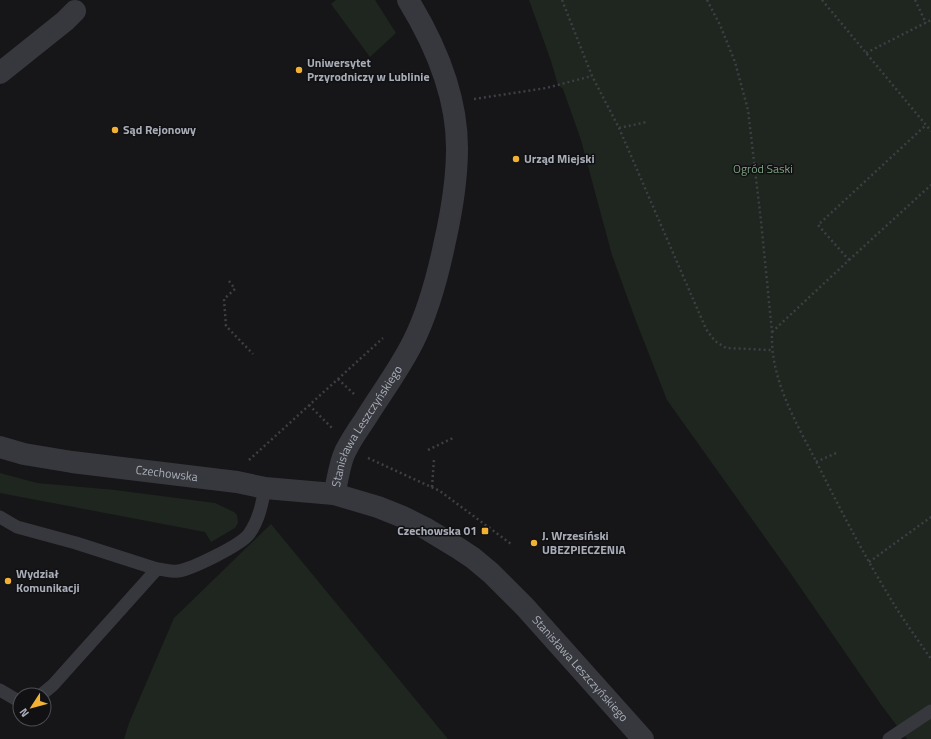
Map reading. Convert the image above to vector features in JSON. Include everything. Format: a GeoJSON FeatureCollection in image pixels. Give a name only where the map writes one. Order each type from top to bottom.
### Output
{"type":"FeatureCollection","features":[{"type":"Feature","properties":{"kind":"street","name":"Stanisława Leszczyńskiego"},"geometry":{"type":"LineString","coordinates":[[408,0],[431,41],[444,75],[449,94],[456,128],[457,147],[455,184],[441,259],[428,306],[421,324],[402,362],[344,453],[334,494],[364,502],[403,517],[441,537],[473,558],[491,573],[525,607],[644,739]]}},
{"type":"Feature","properties":{"kind":"street"},"geometry":{"type":"LineString","coordinates":[[0,73],[65,21],[77,4]]}},
{"type":"Feature","properties":{"kind":"street","name":"Czechowska"},"geometry":{"type":"LineString","coordinates":[[0,447],[24,454],[72,462],[237,482],[265,488],[334,494]]}},
{"type":"Feature","properties":{"kind":"lane"},"geometry":{"type":"LineString","coordinates":[[0,517],[18,526],[156,569],[178,571],[202,563],[248,536],[258,518],[265,488]]}},
{"type":"Feature","properties":{"kind":"lane"},"geometry":{"type":"LineString","coordinates":[[51,687],[156,569]]}},
{"type":"Feature","properties":{"kind":"lane"},"geometry":{"type":"LineString","coordinates":[[0,690],[12,697]]}},
{"type":"Feature","properties":{"kind":"lane"},"geometry":{"type":"LineString","coordinates":[[889,739],[931,711]]}},
{"type":"Feature","properties":{"kind":"path"},"geometry":{"type":"LineString","coordinates":[[562,0],[592,76],[619,128],[706,329],[715,341],[726,348],[771,350]]}},
{"type":"Feature","properties":{"kind":"path"},"geometry":{"type":"LineString","coordinates":[[707,0],[720,25],[735,62],[748,110],[772,332],[771,350],[780,384],[795,420],[869,562],[892,601],[931,659]]}},
{"type":"Feature","properties":{"kind":"path"},"geometry":{"type":"LineString","coordinates":[[822,0],[931,131]]}},
{"type":"Feature","properties":{"kind":"path"},"geometry":{"type":"LineString","coordinates":[[915,0],[926,23]]}},
{"type":"Feature","properties":{"kind":"path"},"geometry":{"type":"LineString","coordinates":[[866,53],[931,20]]}},
{"type":"Feature","properties":{"kind":"path"},"geometry":{"type":"LineString","coordinates":[[471,99],[546,88],[592,76]]}},
{"type":"Feature","properties":{"kind":"path"},"geometry":{"type":"LineString","coordinates":[[619,128],[647,122]]}},
{"type":"Feature","properties":{"kind":"path"},"geometry":{"type":"LineString","coordinates":[[849,260],[818,225],[926,125]]}},
{"type":"Feature","properties":{"kind":"path"},"geometry":{"type":"LineString","coordinates":[[772,332],[931,185]]}},
{"type":"Feature","properties":{"kind":"path"},"geometry":{"type":"LineString","coordinates":[[229,282],[235,289],[224,299],[226,326],[253,354]]}},
{"type":"Feature","properties":{"kind":"path"},"geometry":{"type":"LineString","coordinates":[[249,461],[383,338]]}},
{"type":"Feature","properties":{"kind":"path"},"geometry":{"type":"LineString","coordinates":[[338,379],[354,394]]}},
{"type":"Feature","properties":{"kind":"path"},"geometry":{"type":"LineString","coordinates":[[309,405],[332,428]]}},
{"type":"Feature","properties":{"kind":"path"},"geometry":{"type":"LineString","coordinates":[[428,450],[455,437]]}},
{"type":"Feature","properties":{"kind":"path"},"geometry":{"type":"LineString","coordinates":[[816,462],[836,453]]}},
{"type":"Feature","properties":{"kind":"path"},"geometry":{"type":"LineString","coordinates":[[368,458],[440,490],[511,544]]}},
{"type":"Feature","properties":{"kind":"path"},"geometry":{"type":"LineString","coordinates":[[432,487],[434,459]]}},
{"type":"Feature","properties":{"kind":"path"},"geometry":{"type":"LineString","coordinates":[[869,562],[931,517]]}},
{"type":"Feature","properties":{"kind":"green space"},"geometry":{"type":"Polygon","coordinates":[[[336,0],[375,0],[396,33],[370,57],[331,4],[336,0]]]}},
{"type":"Feature","properties":{"kind":"green space","name":"Ogród Saski"},"geometry":{"type":"Polygon","coordinates":[[[529,0],[931,0],[931,739],[907,739],[882,706],[789,571],[667,400],[612,255],[581,140],[563,89],[558,85],[529,0]]]}},
{"type":"Feature","properties":{"kind":"green space"},"geometry":{"type":"Polygon","coordinates":[[[0,473],[37,483],[115,490],[215,503],[234,512],[237,515],[238,523],[235,528],[211,542],[205,532],[0,493],[0,473]]]}},
{"type":"Feature","properties":{"kind":"green space"},"geometry":{"type":"Polygon","coordinates":[[[271,524],[448,739],[124,739],[129,723],[174,618],[271,524]]]}},
{"type":"Feature","properties":{"kind":"place","name":"Uniwersytet Przyrodniczy w Lublinie"},"geometry":{"type":"Point","coordinates":[299,70]}},
{"type":"Feature","properties":{"kind":"place","name":"Sąd Rejonowy"},"geometry":{"type":"Point","coordinates":[115,130]}},
{"type":"Feature","properties":{"kind":"place","name":"Urząd Miejski"},"geometry":{"type":"Point","coordinates":[516,159]}},
{"type":"Feature","properties":{"kind":"place","name":"Czechowska 01"},"geometry":{"type":"Point","coordinates":[485,531]}},
{"type":"Feature","properties":{"kind":"place","name":"J. Wrzesiński UBEZPIECZENIA"},"geometry":{"type":"Point","coordinates":[534,543]}},
{"type":"Feature","properties":{"kind":"place","name":"Wydział Komunikacji"},"geometry":{"type":"Point","coordinates":[8,581]}}]}
